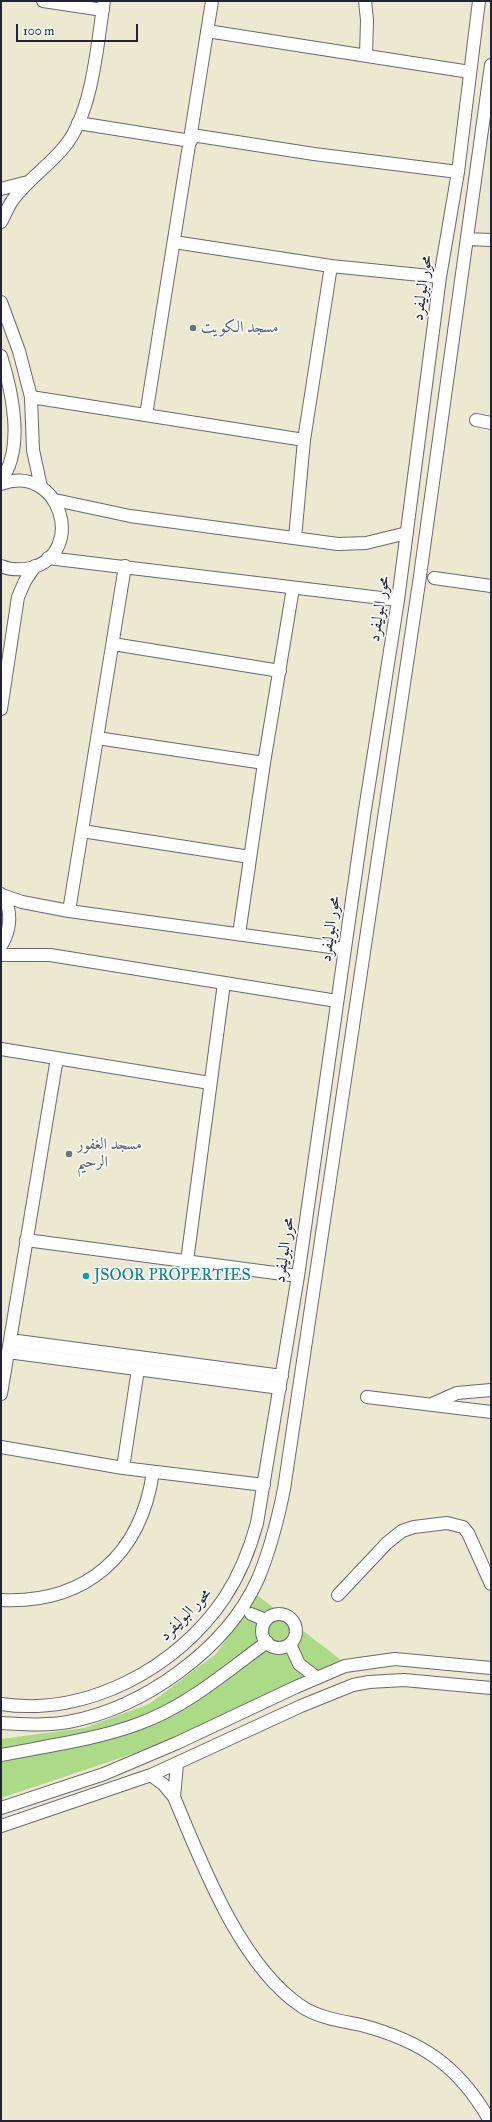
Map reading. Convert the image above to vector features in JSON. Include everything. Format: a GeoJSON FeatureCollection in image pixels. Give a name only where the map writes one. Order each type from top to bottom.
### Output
{"type":"FeatureCollection","features":[{"type":"Feature","properties":{"kind":"street"},"geometry":{"type":"LineString","coordinates":[[1,222],[12,201],[28,182],[53,160],[66,145],[78,123],[89,89],[103,5],[43,1]]}},
{"type":"Feature","properties":{"kind":"street"},"geometry":{"type":"LineString","coordinates":[[146,415],[212,1]]}},
{"type":"Feature","properties":{"kind":"street"},"geometry":{"type":"LineString","coordinates":[[365,1],[367,20],[366,56]]}},
{"type":"Feature","properties":{"kind":"street","name":"محور البوليفرد"},"geometry":{"type":"LineString","coordinates":[[1,1704],[21,1706],[53,1704],[100,1694],[155,1666],[180,1646],[215,1611],[238,1574],[253,1539],[264,1485],[298,1276],[337,1001],[398,600],[440,277],[458,172],[479,1]]}},
{"type":"Feature","properties":{"kind":"street"},"geometry":{"type":"LineString","coordinates":[[207,30],[470,72]]}},
{"type":"Feature","properties":{"kind":"street"},"geometry":{"type":"LineString","coordinates":[[1,1723],[34,1725],[67,1722],[105,1712],[130,1702],[161,1685],[189,1664],[217,1637],[236,1615],[258,1580],[269,1550],[284,1489],[417,600],[491,65]]}},
{"type":"Feature","properties":{"kind":"street"},"geometry":{"type":"LineString","coordinates":[[78,123],[458,172]]}},
{"type":"Feature","properties":{"kind":"street"},"geometry":{"type":"LineString","coordinates":[[1,189],[28,182]]}},
{"type":"Feature","properties":{"kind":"street"},"geometry":{"type":"LineString","coordinates":[[467,239],[491,240]]}},
{"type":"Feature","properties":{"kind":"street"},"geometry":{"type":"LineString","coordinates":[[174,242],[331,266],[440,277]]}},
{"type":"Feature","properties":{"kind":"street"},"geometry":{"type":"LineString","coordinates":[[295,538],[304,440],[331,266]]}},
{"type":"Feature","properties":{"kind":"street"},"geometry":{"type":"LineString","coordinates":[[1,302],[14,338],[31,396],[33,450],[41,488]]}},
{"type":"Feature","properties":{"kind":"street"},"geometry":{"type":"LineString","coordinates":[[1,356],[16,434],[14,453],[8,471],[1,480]]}},
{"type":"Feature","properties":{"kind":"street"},"geometry":{"type":"LineString","coordinates":[[31,396],[304,440]]}},
{"type":"Feature","properties":{"kind":"street"},"geometry":{"type":"LineString","coordinates":[[476,420],[491,423]]}},
{"type":"Feature","properties":{"kind":"street"},"geometry":{"type":"LineString","coordinates":[[1,484],[19,481],[31,483],[41,488],[55,500],[60,512],[62,530],[56,548],[48,558],[35,566],[14,570],[1,566]]}},
{"type":"Feature","properties":{"kind":"street"},"geometry":{"type":"LineString","coordinates":[[55,500],[130,516],[352,544],[380,540],[407,533]]}},
{"type":"Feature","properties":{"kind":"street"},"geometry":{"type":"LineString","coordinates":[[48,558],[125,566],[398,600]]}},
{"type":"Feature","properties":{"kind":"street"},"geometry":{"type":"LineString","coordinates":[[1,709],[18,597],[25,581],[35,566]]}},
{"type":"Feature","properties":{"kind":"street"},"geometry":{"type":"LineString","coordinates":[[69,911],[125,566]]}},
{"type":"Feature","properties":{"kind":"street"},"geometry":{"type":"LineString","coordinates":[[434,578],[491,586]]}},
{"type":"Feature","properties":{"kind":"street"},"geometry":{"type":"LineString","coordinates":[[239,934],[264,763],[293,588]]}},
{"type":"Feature","properties":{"kind":"street"},"geometry":{"type":"LineString","coordinates":[[113,644],[280,671]]}},
{"type":"Feature","properties":{"kind":"street"},"geometry":{"type":"LineString","coordinates":[[97,738],[264,763]]}},
{"type":"Feature","properties":{"kind":"street"},"geometry":{"type":"LineString","coordinates":[[82,831],[250,857]]}},
{"type":"Feature","properties":{"kind":"street"},"geometry":{"type":"LineString","coordinates":[[2,895],[22,902],[69,911],[345,949]]}},
{"type":"Feature","properties":{"kind":"street"},"geometry":{"type":"LineString","coordinates":[[1,946],[8,931],[10,922],[9,913],[2,895]]}},
{"type":"Feature","properties":{"kind":"street"},"geometry":{"type":"LineString","coordinates":[[1,955],[50,955],[337,1001]]}},
{"type":"Feature","properties":{"kind":"street"},"geometry":{"type":"LineString","coordinates":[[187,1261],[224,983]]}},
{"type":"Feature","properties":{"kind":"street"},"geometry":{"type":"LineString","coordinates":[[1,1049],[210,1083]]}},
{"type":"Feature","properties":{"kind":"street"},"geometry":{"type":"LineString","coordinates":[[1,1394],[57,1058]]}},
{"type":"Feature","properties":{"kind":"street"},"geometry":{"type":"LineString","coordinates":[[26,1240],[298,1276]]}},
{"type":"Feature","properties":{"kind":"street"},"geometry":{"type":"LineString","coordinates":[[9,1346],[138,1369],[280,1388]]}},
{"type":"Feature","properties":{"kind":"street"},"geometry":{"type":"LineString","coordinates":[[9,1346],[282,1376]]}},
{"type":"Feature","properties":{"kind":"street"},"geometry":{"type":"LineString","coordinates":[[123,1468],[138,1369]]}},
{"type":"Feature","properties":{"kind":"street"},"geometry":{"type":"LineString","coordinates":[[432,1404],[457,1393],[491,1390]]}},
{"type":"Feature","properties":{"kind":"street"},"geometry":{"type":"LineString","coordinates":[[367,1397],[491,1412]]}},
{"type":"Feature","properties":{"kind":"street"},"geometry":{"type":"LineString","coordinates":[[1,1447],[123,1468],[264,1485]]}},
{"type":"Feature","properties":{"kind":"street"},"geometry":{"type":"LineString","coordinates":[[1,1600],[34,1600],[68,1590],[98,1574],[116,1558],[131,1539],[142,1518],[149,1496],[152,1472]]}},
{"type":"Feature","properties":{"kind":"street"},"geometry":{"type":"LineString","coordinates":[[338,1595],[396,1534],[414,1527],[447,1523],[459,1526],[468,1533],[491,1584]]}},
{"type":"Feature","properties":{"kind":"street"},"geometry":{"type":"LineString","coordinates":[[251,1614],[266,1620]]}},
{"type":"Feature","properties":{"kind":"street"},"geometry":{"type":"LineString","coordinates":[[281,1614],[291,1619],[296,1629],[296,1635],[290,1644],[280,1648],[267,1642],[262,1632],[266,1620],[270,1616],[281,1614]]}},
{"type":"Feature","properties":{"kind":"street"},"geometry":{"type":"LineString","coordinates":[[1,1754],[73,1741],[138,1724],[172,1708],[202,1690],[267,1642]]}},
{"type":"Feature","properties":{"kind":"street"},"geometry":{"type":"LineString","coordinates":[[290,1644],[299,1664],[316,1677]]}},
{"type":"Feature","properties":{"kind":"street"},"geometry":{"type":"LineString","coordinates":[[1,1808],[104,1774],[177,1744],[316,1677],[357,1663],[395,1659],[491,1668]]}},
{"type":"Feature","properties":{"kind":"street"},"geometry":{"type":"LineString","coordinates":[[296,1687],[299,1664]]}},
{"type":"Feature","properties":{"kind":"street"},"geometry":{"type":"LineString","coordinates":[[1,1826],[152,1775],[301,1706],[352,1685],[369,1682],[404,1680],[491,1688]]}},
{"type":"Feature","properties":{"kind":"street"},"geometry":{"type":"LineString","coordinates":[[174,1797],[177,1764]]}},
{"type":"Feature","properties":{"kind":"street"},"geometry":{"type":"LineString","coordinates":[[152,1775],[164,1785],[174,1797],[217,1895],[249,1949],[274,1984],[284,1994],[303,2008],[325,2016],[396,2035],[427,2051],[454,2071],[486,2108],[490,2121]]}},
{"type":"Feature","properties":{"kind":"green space"},"geometry":{"type":"Polygon","coordinates":[[[257,1595],[341,1660],[195,1733],[1,1798],[1,1739],[84,1728],[149,1704],[216,1654],[257,1595]]]}},
{"type":"Feature","properties":{"kind":"place","name":"مسجد الكويت"},"geometry":{"type":"Point","coordinates":[193,328]}},
{"type":"Feature","properties":{"kind":"place","name":"مسجد الغفور الرحيم"},"geometry":{"type":"Point","coordinates":[69,1154]}},
{"type":"Feature","properties":{"kind":"place","name":"JSOOR PROPERTIES"},"geometry":{"type":"Point","coordinates":[86,1276]}}]}
